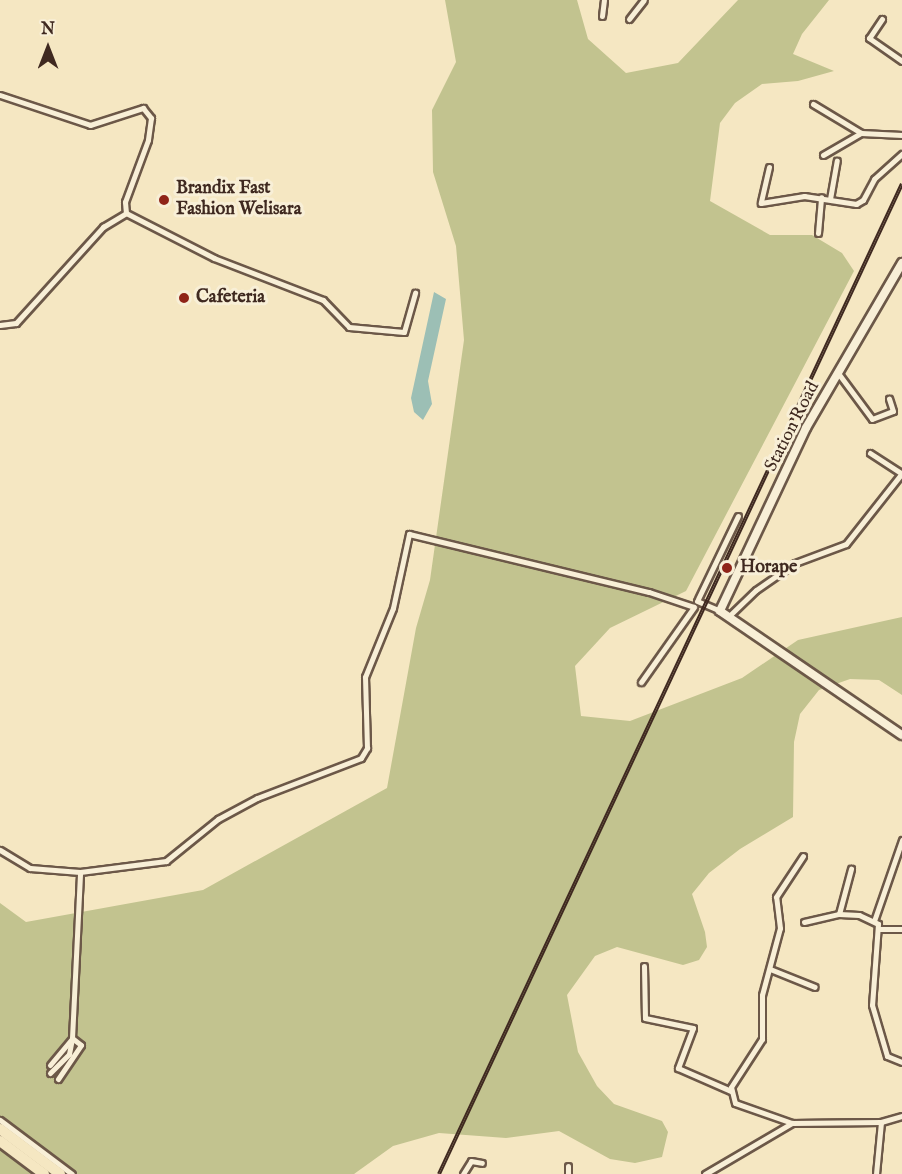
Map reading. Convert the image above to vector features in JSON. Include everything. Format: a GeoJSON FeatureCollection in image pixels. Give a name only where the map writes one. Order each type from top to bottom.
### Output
{"type":"FeatureCollection","features":[{"type":"Feature","properties":{"kind":"highway"},"geometry":{"type":"LineString","coordinates":[[0,1129],[60,1174]]}},
{"type":"Feature","properties":{"kind":"highway"},"geometry":{"type":"LineString","coordinates":[[0,1141],[44,1174]]}},
{"type":"Feature","properties":{"kind":"street"},"geometry":{"type":"LineString","coordinates":[[602,15],[604,0]]}},
{"type":"Feature","properties":{"kind":"street"},"geometry":{"type":"LineString","coordinates":[[629,19],[642,2],[632,0]]}},
{"type":"Feature","properties":{"kind":"street"},"geometry":{"type":"LineString","coordinates":[[882,19],[870,38],[902,61]]}},
{"type":"Feature","properties":{"kind":"street"},"geometry":{"type":"LineString","coordinates":[[0,95],[90,125],[132,110],[148,111],[148,140],[125,202],[126,213]]}},
{"type":"Feature","properties":{"kind":"street"},"geometry":{"type":"LineString","coordinates":[[813,104],[861,133],[902,135]]}},
{"type":"Feature","properties":{"kind":"street"},"geometry":{"type":"LineString","coordinates":[[823,155],[861,133]]}},
{"type":"Feature","properties":{"kind":"street"},"geometry":{"type":"LineString","coordinates":[[769,168],[761,203],[821,197],[863,200],[874,179],[902,154]]}},
{"type":"Feature","properties":{"kind":"street"},"geometry":{"type":"LineString","coordinates":[[830,199],[837,161]]}},
{"type":"Feature","properties":{"kind":"street"},"geometry":{"type":"LineString","coordinates":[[818,233],[821,197]]}},
{"type":"Feature","properties":{"kind":"street"},"geometry":{"type":"LineString","coordinates":[[126,213],[214,258],[322,300],[343,322],[357,329],[404,332],[415,293]]}},
{"type":"Feature","properties":{"kind":"street"},"geometry":{"type":"LineString","coordinates":[[0,325],[16,323],[103,227],[126,213]]}},
{"type":"Feature","properties":{"kind":"street","name":"Station Road"},"geometry":{"type":"LineString","coordinates":[[720,611],[806,428],[902,263]]}},
{"type":"Feature","properties":{"kind":"street"},"geometry":{"type":"LineString","coordinates":[[838,373],[872,419],[893,411],[889,399]]}},
{"type":"Feature","properties":{"kind":"street"},"geometry":{"type":"LineString","coordinates":[[729,616],[756,590],[795,563],[846,544],[902,473],[870,453]]}},
{"type":"Feature","properties":{"kind":"street"},"geometry":{"type":"LineString","coordinates":[[641,682],[694,608],[738,516]]}},
{"type":"Feature","properties":{"kind":"street"},"geometry":{"type":"LineString","coordinates":[[0,850],[30,868],[80,872],[166,861],[218,819],[257,798],[361,758],[367,748],[365,677],[388,623],[409,534],[649,592],[694,608]]}},
{"type":"Feature","properties":{"kind":"street"},"geometry":{"type":"LineString","coordinates":[[698,599],[729,616],[902,735]]}},
{"type":"Feature","properties":{"kind":"street"},"geometry":{"type":"LineString","coordinates":[[874,921],[902,840]]}},
{"type":"Feature","properties":{"kind":"street"},"geometry":{"type":"LineString","coordinates":[[803,856],[776,897],[780,928],[759,1014],[762,1039],[731,1090],[735,1103],[792,1123],[881,1122],[902,1116]]}},
{"type":"Feature","properties":{"kind":"street"},"geometry":{"type":"LineString","coordinates":[[839,914],[851,869]]}},
{"type":"Feature","properties":{"kind":"street"},"geometry":{"type":"LineString","coordinates":[[50,1073],[69,1054],[72,1038],[80,872]]}},
{"type":"Feature","properties":{"kind":"street"},"geometry":{"type":"LineString","coordinates":[[804,922],[839,914],[874,921],[879,929],[872,1005],[887,1056],[902,1062]]}},
{"type":"Feature","properties":{"kind":"street"},"geometry":{"type":"LineString","coordinates":[[879,929],[902,929]]}},
{"type":"Feature","properties":{"kind":"street"},"geometry":{"type":"LineString","coordinates":[[644,966],[645,1018],[693,1028],[677,1062],[678,1068],[731,1090]]}},
{"type":"Feature","properties":{"kind":"street"},"geometry":{"type":"LineString","coordinates":[[770,969],[814,987]]}},
{"type":"Feature","properties":{"kind":"street"},"geometry":{"type":"LineString","coordinates":[[50,1065],[72,1038]]}},
{"type":"Feature","properties":{"kind":"street"},"geometry":{"type":"LineString","coordinates":[[58,1079],[81,1045],[72,1038]]}},
{"type":"Feature","properties":{"kind":"street"},"geometry":{"type":"LineString","coordinates":[[0,1120],[72,1174]]}},
{"type":"Feature","properties":{"kind":"street"},"geometry":{"type":"LineString","coordinates":[[876,1174],[881,1122]]}},
{"type":"Feature","properties":{"kind":"street"},"geometry":{"type":"LineString","coordinates":[[705,1174],[715,1172],[792,1123]]}},
{"type":"Feature","properties":{"kind":"street"},"geometry":{"type":"LineString","coordinates":[[463,1174],[471,1161],[482,1163]]}},
{"type":"Feature","properties":{"kind":"street"},"geometry":{"type":"LineString","coordinates":[[568,1166],[568,1174]]}},
{"type":"Feature","properties":{"kind":"green space"},"geometry":{"type":"Polygon","coordinates":[[[445,0],[577,0],[588,39],[626,73],[678,63],[738,0],[829,0],[802,34],[793,54],[834,71],[798,81],[762,84],[735,103],[720,123],[710,201],[770,235],[812,235],[842,253],[854,271],[686,591],[610,628],[575,666],[581,716],[630,721],[742,678],[798,640],[902,617],[902,695],[879,680],[850,679],[819,690],[800,714],[794,742],[793,817],[740,849],[709,873],[692,894],[705,932],[707,947],[699,960],[683,965],[617,947],[595,956],[567,995],[578,1052],[597,1086],[614,1104],[662,1121],[668,1132],[662,1157],[635,1163],[610,1159],[559,1131],[506,1138],[439,1133],[393,1146],[354,1174],[0,1174],[0,903],[26,922],[203,890],[387,788],[416,628],[430,580],[464,340],[456,246],[433,172],[432,110],[456,62],[445,0]]]}},
{"type":"Feature","properties":{"kind":"water"},"geometry":{"type":"Polygon","coordinates":[[[434,292],[446,299],[428,381],[432,404],[423,420],[414,412],[411,398],[434,292]]]}},
{"type":"Feature","properties":{"kind":"railway"},"geometry":{"type":"LineString","coordinates":[[439,1174],[902,184]]}},
{"type":"Feature","properties":{"kind":"place","name":"Brandix Fast Fashion Welisara"},"geometry":{"type":"Point","coordinates":[164,200]}},
{"type":"Feature","properties":{"kind":"place","name":"Cafeteria"},"geometry":{"type":"Point","coordinates":[184,298]}},
{"type":"Feature","properties":{"kind":"place","name":"Horape"},"geometry":{"type":"Point","coordinates":[727,568]}}]}
